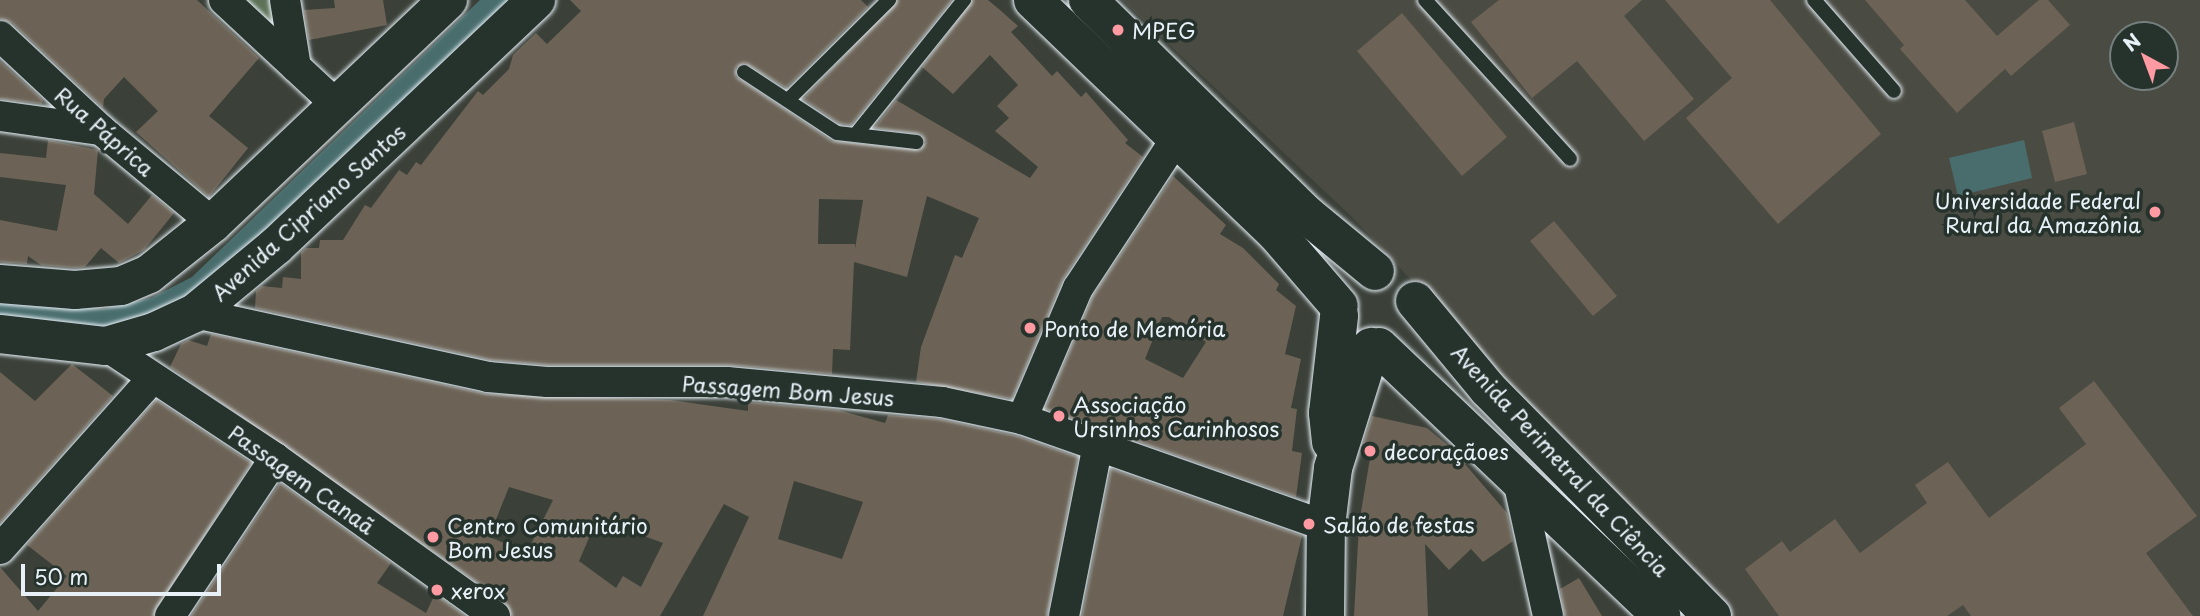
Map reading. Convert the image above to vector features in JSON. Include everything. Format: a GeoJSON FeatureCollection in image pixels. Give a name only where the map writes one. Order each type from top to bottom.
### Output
{"type":"FeatureCollection","features":[{"type":"Feature","properties":{"kind":"main road"},"geometry":{"type":"LineString","coordinates":[[0,284],[75,290],[121,286],[149,274],[213,223],[335,104],[448,0]]}},
{"type":"Feature","properties":{"kind":"main road","name":"Avenida Cipriano Santos"},"geometry":{"type":"LineString","coordinates":[[0,334],[106,346],[154,332],[195,313],[276,246],[536,0]]}},
{"type":"Feature","properties":{"kind":"main road"},"geometry":{"type":"LineString","coordinates":[[1033,0],[1276,233],[1339,311],[1352,339],[1375,347],[1408,332],[1415,301],[1401,278],[1375,271],[1307,215],[1088,0]]}},
{"type":"Feature","properties":{"kind":"main road"},"geometry":{"type":"LineString","coordinates":[[1325,616],[1326,526],[1333,468],[1328,413],[1339,311],[1350,282],[1375,271]]}},
{"type":"Feature","properties":{"kind":"main road","name":"Avenida Perimetral da Ciência"},"geometry":{"type":"LineString","coordinates":[[1415,301],[1488,389],[1712,616]]}},
{"type":"Feature","properties":{"kind":"main road"},"geometry":{"type":"LineString","coordinates":[[1333,468],[1375,347]]}},
{"type":"Feature","properties":{"kind":"main road","name":"Avenida Perimetral da Ciência"},"geometry":{"type":"LineString","coordinates":[[1375,347],[1517,476],[1661,616]]}},
{"type":"Feature","properties":{"kind":"street"},"geometry":{"type":"LineString","coordinates":[[224,0],[335,104]]}},
{"type":"Feature","properties":{"kind":"street"},"geometry":{"type":"LineString","coordinates":[[285,0],[296,67]]}},
{"type":"Feature","properties":{"kind":"street","name":"Rua Páprica"},"geometry":{"type":"LineString","coordinates":[[0,36],[101,130],[213,223]]}},
{"type":"Feature","properties":{"kind":"street"},"geometry":{"type":"LineString","coordinates":[[0,116],[101,130]]}},
{"type":"Feature","properties":{"kind":"street"},"geometry":{"type":"LineString","coordinates":[[1022,419],[1078,288],[1177,137]]}},
{"type":"Feature","properties":{"kind":"street","name":"Passagem Bom Jesus"},"geometry":{"type":"LineString","coordinates":[[195,313],[488,377],[547,383],[727,382],[942,402],[1022,419],[1326,526]]}},
{"type":"Feature","properties":{"kind":"street","name":"Passagem Canaã"},"geometry":{"type":"LineString","coordinates":[[106,346],[275,458],[495,616]]}},
{"type":"Feature","properties":{"kind":"street"},"geometry":{"type":"LineString","coordinates":[[0,550],[153,378]]}},
{"type":"Feature","properties":{"kind":"street"},"geometry":{"type":"LineString","coordinates":[[1064,616],[1098,445]]}},
{"type":"Feature","properties":{"kind":"street"},"geometry":{"type":"LineString","coordinates":[[170,616],[275,458]]}},
{"type":"Feature","properties":{"kind":"street"},"geometry":{"type":"LineString","coordinates":[[1517,476],[1548,616]]}},
{"type":"Feature","properties":{"kind":"lane"},"geometry":{"type":"LineString","coordinates":[[789,99],[889,0]]}},
{"type":"Feature","properties":{"kind":"lane"},"geometry":{"type":"LineString","coordinates":[[858,133],[964,0]]}},
{"type":"Feature","properties":{"kind":"lane"},"geometry":{"type":"LineString","coordinates":[[1425,0],[1570,159]]}},
{"type":"Feature","properties":{"kind":"lane"},"geometry":{"type":"LineString","coordinates":[[1814,0],[1894,91]]}},
{"type":"Feature","properties":{"kind":"lane"},"geometry":{"type":"LineString","coordinates":[[744,72],[789,99],[836,133],[858,133],[916,142]]}},
{"type":"Feature","properties":{"kind":"shaded area"},"geometry":{"type":"Polygon","coordinates":[[[1122,0],[2200,0],[2200,616],[1727,616],[1354,219],[1122,0]]]}},
{"type":"Feature","properties":{"kind":"green space"},"geometry":{"type":"Polygon","coordinates":[[[232,0],[279,0],[289,54],[232,0]]]}},
{"type":"Feature","properties":{"kind":"water"},"geometry":{"type":"Polygon","coordinates":[[[480,0],[522,0],[223,280],[128,330],[0,325],[0,302],[104,309],[151,298],[192,277],[480,0]]]}},
{"type":"Feature","properties":{"kind":"water"},"geometry":{"type":"Polygon","coordinates":[[[2024,140],[2032,178],[1958,196],[1949,158],[2024,140]]]}},
{"type":"Feature","properties":{"kind":"building"},"geometry":{"type":"Polygon","coordinates":[[[0,0],[197,0],[259,58],[209,116],[248,148],[209,197],[136,132],[158,111],[124,77],[104,99],[103,108],[12,23],[0,19],[0,0]]]}},
{"type":"Feature","properties":{"kind":"building"},"geometry":{"type":"Polygon","coordinates":[[[334,0],[383,0],[387,25],[309,40],[304,10],[335,8],[334,0]]]}},
{"type":"Feature","properties":{"kind":"building"},"geometry":{"type":"Polygon","coordinates":[[[570,0],[861,0],[868,7],[786,88],[745,63],[736,67],[736,77],[832,141],[920,150],[926,142],[921,134],[874,128],[896,100],[1030,178],[1038,167],[995,131],[1009,118],[997,106],[1018,85],[990,55],[953,94],[922,67],[973,0],[988,0],[1018,26],[1011,32],[1052,76],[1057,71],[1081,97],[1086,92],[1128,140],[1125,143],[1143,157],[1063,279],[1012,399],[916,382],[921,347],[955,255],[962,258],[979,218],[927,196],[907,277],[854,262],[850,350],[833,349],[832,374],[729,365],[548,365],[491,360],[255,308],[256,291],[262,286],[282,288],[283,277],[301,279],[301,252],[306,248],[319,248],[320,240],[343,240],[365,205],[371,208],[399,170],[407,175],[416,162],[421,165],[478,91],[483,95],[509,69],[513,55],[536,33],[547,44],[581,11],[570,0]],[[819,199],[818,244],[855,244],[855,249],[863,200],[819,199]]]}},
{"type":"Feature","properties":{"kind":"building"},"geometry":{"type":"Polygon","coordinates":[[[898,0],[952,0],[851,125],[840,124],[803,99],[898,0]]]}},
{"type":"Feature","properties":{"kind":"building"},"geometry":{"type":"Polygon","coordinates":[[[1499,0],[1642,0],[1624,16],[1694,99],[1644,141],[1577,61],[1532,98],[1471,22],[1499,0]]]}},
{"type":"Feature","properties":{"kind":"building"},"geometry":{"type":"Polygon","coordinates":[[[1665,0],[1770,0],[1881,134],[1778,224],[1686,118],[1732,78],[1665,0]]]}},
{"type":"Feature","properties":{"kind":"building"},"geometry":{"type":"Polygon","coordinates":[[[1865,0],[1965,0],[1997,36],[2039,0],[2048,0],[2070,25],[2011,76],[2005,69],[1957,113],[1900,49],[1904,45],[1865,0]]]}},
{"type":"Feature","properties":{"kind":"building"},"geometry":{"type":"Polygon","coordinates":[[[1402,13],[1507,137],[1462,176],[1357,51],[1402,13]]]}},
{"type":"Feature","properties":{"kind":"building"},"geometry":{"type":"Polygon","coordinates":[[[0,61],[43,100],[42,104],[0,99],[0,61]]]}},
{"type":"Feature","properties":{"kind":"building"},"geometry":{"type":"Polygon","coordinates":[[[2074,122],[2087,174],[2055,182],[2042,131],[2074,122]]]}},
{"type":"Feature","properties":{"kind":"building"},"geometry":{"type":"Polygon","coordinates":[[[48,140],[98,150],[94,194],[128,224],[152,195],[174,213],[144,250],[119,263],[101,248],[85,267],[75,268],[41,265],[28,256],[27,264],[0,262],[0,220],[57,231],[66,185],[0,177],[0,153],[46,158],[48,140]]]}},
{"type":"Feature","properties":{"kind":"building"},"geometry":{"type":"Polygon","coordinates":[[[1173,176],[1226,225],[1220,234],[1243,248],[1279,284],[1276,290],[1296,306],[1285,354],[1301,359],[1291,408],[1297,409],[1292,451],[1302,453],[1296,497],[1045,409],[1093,296],[1173,176]],[[1162,317],[1145,359],[1183,378],[1206,342],[1169,317],[1162,317]]]}},
{"type":"Feature","properties":{"kind":"building"},"geometry":{"type":"Polygon","coordinates":[[[1554,221],[1617,296],[1593,316],[1530,241],[1554,221]]]}},
{"type":"Feature","properties":{"kind":"building"},"geometry":{"type":"Polygon","coordinates":[[[211,334],[486,394],[670,400],[748,411],[748,402],[838,410],[885,423],[888,415],[939,419],[1017,436],[1078,457],[1047,616],[703,616],[749,517],[724,504],[660,616],[512,616],[505,602],[170,367],[181,344],[188,340],[207,346],[211,334]],[[794,481],[778,539],[842,559],[863,502],[794,481]],[[509,487],[489,537],[527,552],[553,500],[509,487]],[[598,517],[579,561],[616,588],[623,576],[641,587],[663,543],[644,536],[648,526],[598,517]]]}},
{"type":"Feature","properties":{"kind":"building"},"geometry":{"type":"Polygon","coordinates":[[[72,364],[113,396],[0,523],[0,372],[35,401],[72,364]]]}},
{"type":"Feature","properties":{"kind":"building"},"geometry":{"type":"Polygon","coordinates":[[[2094,381],[2197,516],[2146,553],[2193,616],[1971,616],[1963,605],[1947,616],[1779,616],[1745,569],[1782,541],[1790,552],[1835,519],[1860,553],[1927,503],[1915,485],[1948,462],[1989,518],[2086,444],[2059,408],[2094,381]]]}},
{"type":"Feature","properties":{"kind":"building"},"geometry":{"type":"Polygon","coordinates":[[[156,400],[251,463],[153,616],[0,616],[0,567],[38,611],[67,576],[27,545],[156,400]]]}},
{"type":"Feature","properties":{"kind":"building"},"geometry":{"type":"Polygon","coordinates":[[[1372,416],[1427,428],[1467,461],[1465,464],[1507,513],[1513,541],[1483,562],[1471,549],[1449,570],[1425,544],[1428,616],[1354,616],[1359,524],[1371,452],[1362,447],[1372,416]]]}},
{"type":"Feature","properties":{"kind":"building"},"geometry":{"type":"Polygon","coordinates":[[[1111,469],[1302,536],[1283,616],[1082,616],[1111,469]]]}},
{"type":"Feature","properties":{"kind":"building"},"geometry":{"type":"Polygon","coordinates":[[[280,483],[391,563],[377,583],[426,613],[435,594],[465,616],[191,616],[280,483]]]}},
{"type":"Feature","properties":{"kind":"building"},"geometry":{"type":"Polygon","coordinates":[[[1579,578],[1602,616],[1565,616],[1560,589],[1579,578]]]}},
{"type":"Feature","properties":{"kind":"place","name":"MPEG"},"geometry":{"type":"Point","coordinates":[1118,30]}},
{"type":"Feature","properties":{"kind":"place","name":"Universidade Federal Rural da Amazônia"},"geometry":{"type":"Point","coordinates":[2155,212]}},
{"type":"Feature","properties":{"kind":"place","name":"Ponto de Memória"},"geometry":{"type":"Point","coordinates":[1030,328]}},
{"type":"Feature","properties":{"kind":"place","name":"Associação Ursinhos Carinhosos"},"geometry":{"type":"Point","coordinates":[1059,416]}},
{"type":"Feature","properties":{"kind":"place","name":"decoraçãoes"},"geometry":{"type":"Point","coordinates":[1370,451]}},
{"type":"Feature","properties":{"kind":"place","name":"Salão de festas"},"geometry":{"type":"Point","coordinates":[1309,524]}},
{"type":"Feature","properties":{"kind":"place","name":"Centro Comunitário Bom Jesus"},"geometry":{"type":"Point","coordinates":[433,537]}},
{"type":"Feature","properties":{"kind":"place","name":"xerox"},"geometry":{"type":"Point","coordinates":[437,590]}}]}
